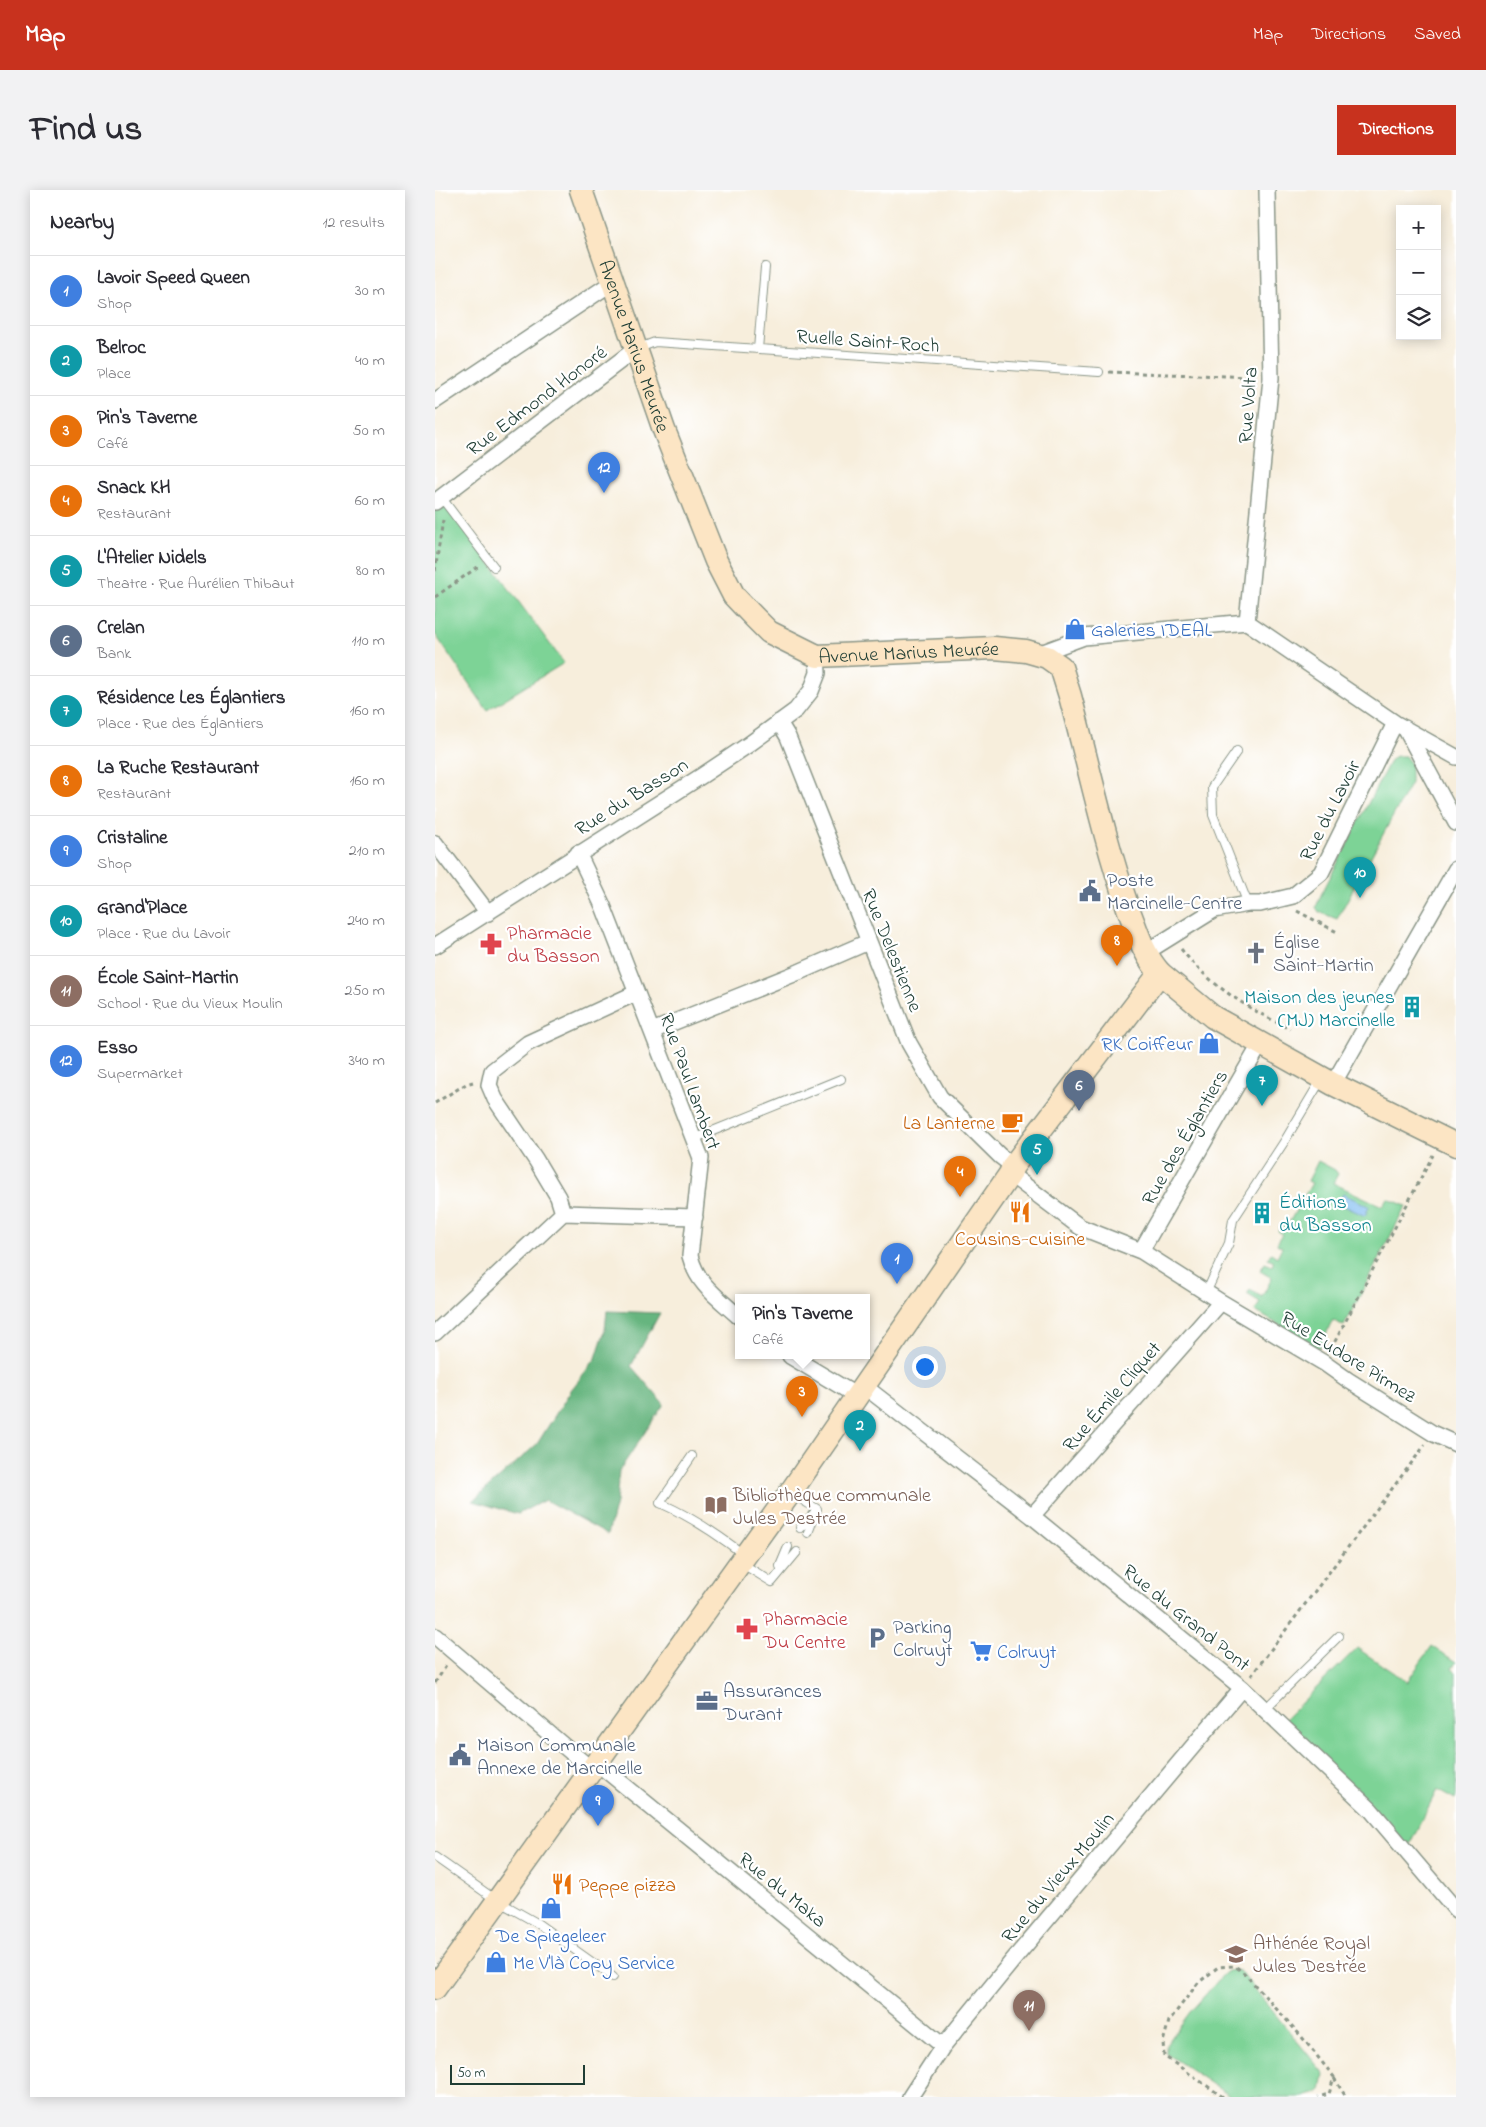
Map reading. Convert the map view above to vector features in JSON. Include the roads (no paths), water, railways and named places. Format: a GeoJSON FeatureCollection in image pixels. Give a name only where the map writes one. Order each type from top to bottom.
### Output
{"type":"FeatureCollection","features":[{"type":"Feature","properties":{"kind":"main road","name":"Avenue Marius Meurée"},"geometry":{"type":"LineString","coordinates":[[581,190],[664,430],[716,561],[734,596],[769,632],[817,656],[994,648],[1026,650],[1047,658],[1061,667],[1117,875],[1145,953],[1159,973],[1213,1017],[1327,1081],[1450,1142]]}},
{"type":"Feature","properties":{"kind":"main road"},"geometry":{"type":"LineString","coordinates":[[435,1988],[496,1900],[790,1493],[1012,1170],[1159,973]]}},
{"type":"Feature","properties":{"kind":"street","name":"Rue Volta"},"geometry":{"type":"LineString","coordinates":[[1247,622],[1271,378],[1267,190]]}},
{"type":"Feature","properties":{"kind":"street"},"geometry":{"type":"LineString","coordinates":[[435,401],[613,282]]}},
{"type":"Feature","properties":{"kind":"street","name":"Rue Edmond Honoré"},"geometry":{"type":"LineString","coordinates":[[441,500],[637,348]]}},
{"type":"Feature","properties":{"kind":"street"},"geometry":{"type":"LineString","coordinates":[[1038,654],[1084,637],[1247,622],[1400,725],[1456,757]]}},
{"type":"Feature","properties":{"kind":"street","name":"Rue du Basson"},"geometry":{"type":"LineString","coordinates":[[435,946],[703,775],[796,710],[811,690],[818,673],[817,656]]}},
{"type":"Feature","properties":{"kind":"street","name":"Rue Delestienne"},"geometry":{"type":"LineString","coordinates":[[779,722],[788,737],[909,1043],[940,1097],[1012,1170],[1080,1227],[1141,1251]]}},
{"type":"Feature","properties":{"kind":"street"},"geometry":{"type":"LineString","coordinates":[[1400,725],[1456,823]]}},
{"type":"Feature","properties":{"kind":"street","name":"Rue du Lavoir"},"geometry":{"type":"LineString","coordinates":[[1145,953],[1214,910],[1259,904],[1293,896],[1321,873],[1400,725]]}},
{"type":"Feature","properties":{"kind":"street"},"geometry":{"type":"LineString","coordinates":[[435,843],[488,913]]}},
{"type":"Feature","properties":{"kind":"street","name":"Rue Paul Lambert"},"geometry":{"type":"LineString","coordinates":[[578,853],[603,906],[701,1158],[690,1256],[694,1270],[704,1285],[735,1313]]}},
{"type":"Feature","properties":{"kind":"street"},"geometry":{"type":"LineString","coordinates":[[1327,1081],[1456,869]]}},
{"type":"Feature","properties":{"kind":"street"},"geometry":{"type":"LineString","coordinates":[[652,1031],[868,942]]}},
{"type":"Feature","properties":{"kind":"street"},"geometry":{"type":"LineString","coordinates":[[563,1213],[558,1198],[536,1160],[495,1099],[489,1085],[492,1071],[528,1043],[636,993]]}},
{"type":"Feature","properties":{"kind":"street","name":"Rue des Églantiers"},"geometry":{"type":"LineString","coordinates":[[1141,1251],[1261,1043]]}},
{"type":"Feature","properties":{"kind":"street"},"geometry":{"type":"LineString","coordinates":[[435,1333],[563,1213],[695,1217]]}},
{"type":"Feature","properties":{"kind":"street","name":"Rue Eudore Pirmez"},"geometry":{"type":"LineString","coordinates":[[1141,1251],[1221,1302],[1324,1363],[1434,1434],[1456,1444]]}},
{"type":"Feature","properties":{"kind":"street","name":"Rue Émile Cliquet"},"geometry":{"type":"LineString","coordinates":[[1031,1516],[1221,1302]]}},
{"type":"Feature","properties":{"kind":"street"},"geometry":{"type":"LineString","coordinates":[[796,1359],[861,1391]]}},
{"type":"Feature","properties":{"kind":"street","name":"Rue du Grand Pont"},"geometry":{"type":"LineString","coordinates":[[861,1391],[1031,1516],[1242,1688],[1371,1810],[1456,1910]]}},
{"type":"Feature","properties":{"kind":"street","name":"Rue du Maka"},"geometry":{"type":"LineString","coordinates":[[435,1636],[943,2046]]}},
{"type":"Feature","properties":{"kind":"street","name":"Rue du Vieux Moulin"},"geometry":{"type":"LineString","coordinates":[[911,2097],[943,2046],[1242,1688]]}},
{"type":"Feature","properties":{"kind":"lane"},"geometry":{"type":"LineString","coordinates":[[758,349],[765,267]]}},
{"type":"Feature","properties":{"kind":"lane","name":"Ruelle Saint-Roch"},"geometry":{"type":"LineString","coordinates":[[637,348],[655,342],[1099,372]]}},
{"type":"Feature","properties":{"kind":"lane"},"geometry":{"type":"LineString","coordinates":[[441,500],[494,567]]}},
{"type":"Feature","properties":{"kind":"lane"},"geometry":{"type":"LineString","coordinates":[[1237,751],[1212,787],[1213,815],[1248,904]]}},
{"type":"Feature","properties":{"kind":"lane"},"geometry":{"type":"LineString","coordinates":[[693,1139],[841,1079]]}},
{"type":"Feature","properties":{"kind":"lane"},"geometry":{"type":"LineString","coordinates":[[1207,1293],[1229,1243],[1233,1220],[1327,1081]]}},
{"type":"Feature","properties":{"kind":"lane"},"geometry":{"type":"LineString","coordinates":[[692,1456],[660,1503],[683,1513],[715,1533],[771,1582],[797,1552]]}},
{"type":"Feature","properties":{"kind":"lane"},"geometry":{"type":"LineString","coordinates":[[790,1493],[817,1508]]}},
{"type":"Feature","properties":{"kind":"lane"},"geometry":{"type":"LineString","coordinates":[[800,1528],[817,1508]]}},
{"type":"Feature","properties":{"kind":"lane"},"geometry":{"type":"LineString","coordinates":[[808,1533],[817,1508]]}},
{"type":"Feature","properties":{"kind":"lane"},"geometry":{"type":"LineString","coordinates":[[778,1573],[789,1547]]}},
{"type":"Feature","properties":{"kind":"lane"},"geometry":{"type":"LineString","coordinates":[[1265,1710],[1339,1636]]}},
{"type":"Feature","properties":{"kind":"lane"},"geometry":{"type":"LineString","coordinates":[[435,1857],[496,1900],[537,1923],[613,1977]]}},
{"type":"Feature","properties":{"kind":"water"},"geometry":{"type":"Polygon","coordinates":[[[1343,1194],[1369,1206],[1365,1216],[1338,1203],[1343,1194]]]}},
{"type":"Feature","properties":{"kind":"place","name":"Esso"},"geometry":{"type":"Point","coordinates":[604,493]}},
{"type":"Feature","properties":{"kind":"place","name":"Galeries IDEAL"},"geometry":{"type":"Point","coordinates":[1075,629]}},
{"type":"Feature","properties":{"kind":"place","name":"Poste Marcinelle-Centre"},"geometry":{"type":"Point","coordinates":[1090,891]}},
{"type":"Feature","properties":{"kind":"place","name":"Grand'Place"},"geometry":{"type":"Point","coordinates":[1360,898]}},
{"type":"Feature","properties":{"kind":"place","name":"Pharmacie du Basson"},"geometry":{"type":"Point","coordinates":[491,944]}},
{"type":"Feature","properties":{"kind":"place","name":"Église Saint-Martin"},"geometry":{"type":"Point","coordinates":[1256,953]}},
{"type":"Feature","properties":{"kind":"place","name":"La Ruche Restaurant"},"geometry":{"type":"Point","coordinates":[1117,966]}},
{"type":"Feature","properties":{"kind":"place","name":"Maison des jeunes (MJ) Marcinelle"},"geometry":{"type":"Point","coordinates":[1412,1007]}},
{"type":"Feature","properties":{"kind":"place","name":"RK Coiffeur"},"geometry":{"type":"Point","coordinates":[1209,1043]}},
{"type":"Feature","properties":{"kind":"place","name":"Résidence Les Églantiers"},"geometry":{"type":"Point","coordinates":[1262,1106]}},
{"type":"Feature","properties":{"kind":"place","name":"Crelan"},"geometry":{"type":"Point","coordinates":[1079,1111]}},
{"type":"Feature","properties":{"kind":"place","name":"La Lanterne"},"geometry":{"type":"Point","coordinates":[1012,1122]}},
{"type":"Feature","properties":{"kind":"place","name":"L'Atelier Nidels"},"geometry":{"type":"Point","coordinates":[1037,1175]}},
{"type":"Feature","properties":{"kind":"place","name":"Snack KH"},"geometry":{"type":"Point","coordinates":[960,1197]}},
{"type":"Feature","properties":{"kind":"place","name":"Cousins-cuisine"},"geometry":{"type":"Point","coordinates":[1020,1212]}},
{"type":"Feature","properties":{"kind":"place","name":"Éditions du Basson"},"geometry":{"type":"Point","coordinates":[1262,1213]}},
{"type":"Feature","properties":{"kind":"place","name":"Lavoir Speed Queen"},"geometry":{"type":"Point","coordinates":[897,1284]}},
{"type":"Feature","properties":{"kind":"place","name":"Pin's Taverne"},"geometry":{"type":"Point","coordinates":[802,1417]}},
{"type":"Feature","properties":{"kind":"place","name":"Belroc"},"geometry":{"type":"Point","coordinates":[860,1451]}},
{"type":"Feature","properties":{"kind":"place","name":"Bibliothèque communale Jules Destrée"},"geometry":{"type":"Point","coordinates":[716,1505]}},
{"type":"Feature","properties":{"kind":"place","name":"Pharmacie Du Centre"},"geometry":{"type":"Point","coordinates":[747,1629]}},
{"type":"Feature","properties":{"kind":"place","name":"Parking Colruyt"},"geometry":{"type":"Point","coordinates":[877,1638]}},
{"type":"Feature","properties":{"kind":"place","name":"Colruyt"},"geometry":{"type":"Point","coordinates":[981,1651]}},
{"type":"Feature","properties":{"kind":"place","name":"Assurances Durant"},"geometry":{"type":"Point","coordinates":[707,1701]}},
{"type":"Feature","properties":{"kind":"place","name":"Maison Communale Annexe de Marcinelle"},"geometry":{"type":"Point","coordinates":[460,1755]}},
{"type":"Feature","properties":{"kind":"place","name":"Cristaline"},"geometry":{"type":"Point","coordinates":[598,1826]}},
{"type":"Feature","properties":{"kind":"place","name":"Peppe pizza"},"geometry":{"type":"Point","coordinates":[562,1884]}},
{"type":"Feature","properties":{"kind":"place","name":"De Spiegeleer"},"geometry":{"type":"Point","coordinates":[551,1908]}},
{"type":"Feature","properties":{"kind":"place","name":"Athénée Royal Jules Destrée"},"geometry":{"type":"Point","coordinates":[1236,1954]}},
{"type":"Feature","properties":{"kind":"place","name":"Me V'là Copy Service"},"geometry":{"type":"Point","coordinates":[496,1962]}},
{"type":"Feature","properties":{"kind":"place","name":"École Saint-Martin"},"geometry":{"type":"Point","coordinates":[1029,2031]}}]}
